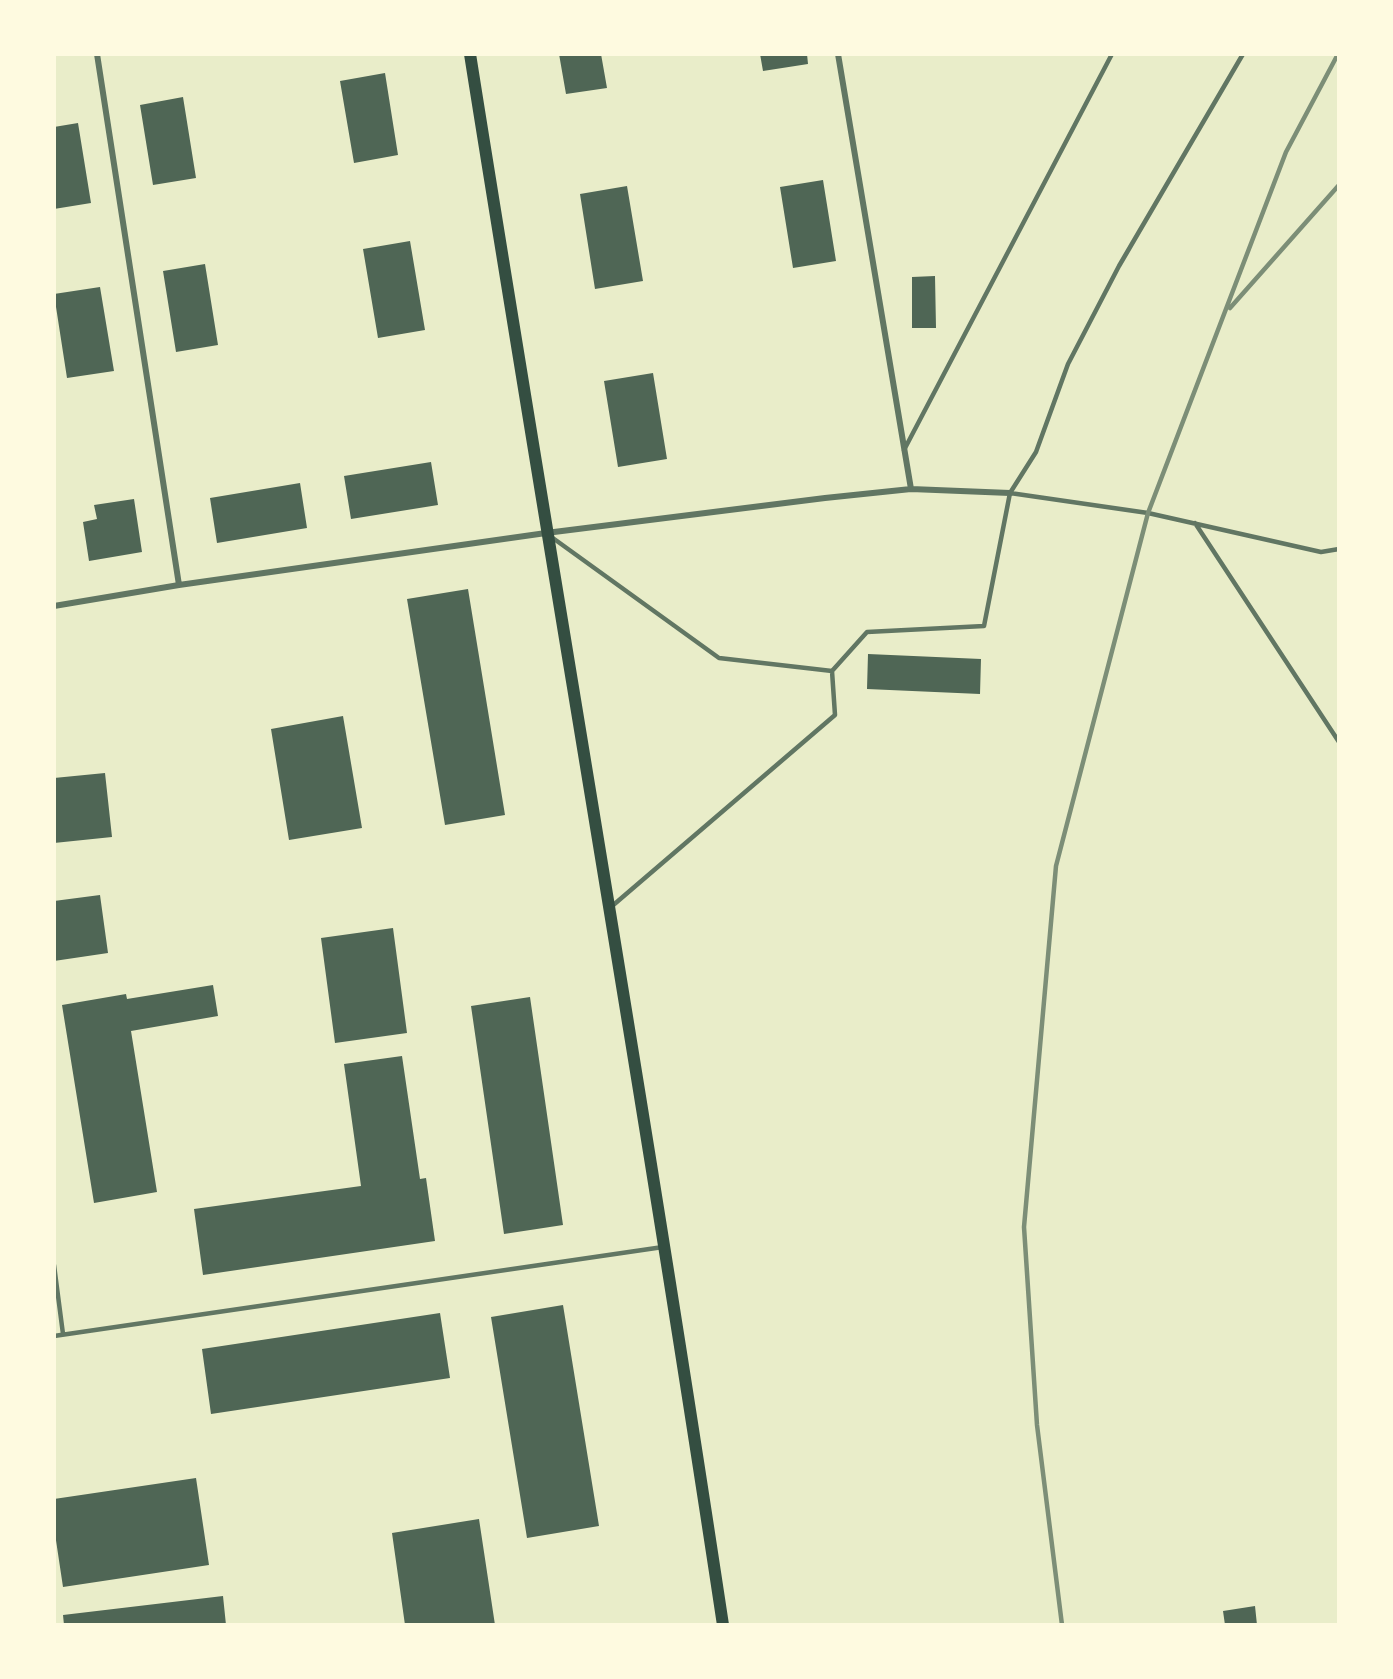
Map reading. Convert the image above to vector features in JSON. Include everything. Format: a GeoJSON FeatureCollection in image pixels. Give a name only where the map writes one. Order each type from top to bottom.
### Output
{"type":"FeatureCollection","features":[{"type":"Feature","properties":{"kind":"main road"},"geometry":{"type":"LineString","coordinates":[[470,54],[546,533],[666,1247],[721,1624]]}},
{"type":"Feature","properties":{"kind":"street"},"geometry":{"type":"LineString","coordinates":[[97,54],[179,585]]}},
{"type":"Feature","properties":{"kind":"street"},"geometry":{"type":"LineString","coordinates":[[838,54],[911,489]]}},
{"type":"Feature","properties":{"kind":"street"},"geometry":{"type":"LineString","coordinates":[[54,606],[179,585],[546,533],[911,489],[1010,494]]}},
{"type":"Feature","properties":{"kind":"lane"},"geometry":{"type":"LineString","coordinates":[[904,450],[1112,54]]}},
{"type":"Feature","properties":{"kind":"lane"},"geometry":{"type":"LineString","coordinates":[[609,909],[835,715],[832,671],[867,632],[984,626],[1010,494],[1036,452],[1068,364],[1119,266],[1243,54]]}},
{"type":"Feature","properties":{"kind":"lane"},"geometry":{"type":"LineString","coordinates":[[1010,494],[1148,513],[1321,552],[1339,549]]}},
{"type":"Feature","properties":{"kind":"lane"},"geometry":{"type":"LineString","coordinates":[[1195,524],[1339,742]]}},
{"type":"Feature","properties":{"kind":"lane"},"geometry":{"type":"LineString","coordinates":[[546,533],[719,658],[832,671]]}},
{"type":"Feature","properties":{"kind":"lane"},"geometry":{"type":"LineString","coordinates":[[54,1336],[666,1247]]}},
{"type":"Feature","properties":{"kind":"lane"},"geometry":{"type":"LineString","coordinates":[[54,1265],[63,1334]]}},
{"type":"Feature","properties":{"kind":"building"},"geometry":{"type":"Polygon","coordinates":[[[559,54],[601,54],[607,88],[566,94],[559,54]]]}},
{"type":"Feature","properties":{"kind":"building"},"geometry":{"type":"Polygon","coordinates":[[[760,54],[807,54],[808,64],[763,71],[760,54]]]}},
{"type":"Feature","properties":{"kind":"building"},"geometry":{"type":"Polygon","coordinates":[[[385,73],[398,155],[354,163],[340,81],[385,73]]]}},
{"type":"Feature","properties":{"kind":"building"},"geometry":{"type":"Polygon","coordinates":[[[183,97],[196,178],[153,185],[140,105],[183,97]]]}},
{"type":"Feature","properties":{"kind":"building"},"geometry":{"type":"Polygon","coordinates":[[[78,123],[91,203],[54,209],[54,127],[78,123]]]}},
{"type":"Feature","properties":{"kind":"building"},"geometry":{"type":"Polygon","coordinates":[[[823,180],[836,261],[793,268],[780,187],[823,180]]]}},
{"type":"Feature","properties":{"kind":"building"},"geometry":{"type":"Polygon","coordinates":[[[627,186],[643,281],[595,289],[580,194],[627,186]]]}},
{"type":"Feature","properties":{"kind":"building"},"geometry":{"type":"Polygon","coordinates":[[[410,241],[425,330],[378,338],[363,249],[410,241]]]}},
{"type":"Feature","properties":{"kind":"building"},"geometry":{"type":"Polygon","coordinates":[[[205,264],[218,345],[176,352],[163,271],[205,264]]]}},
{"type":"Feature","properties":{"kind":"building"},"geometry":{"type":"Polygon","coordinates":[[[935,276],[936,328],[912,328],[912,277],[935,276]]]}},
{"type":"Feature","properties":{"kind":"building"},"geometry":{"type":"Polygon","coordinates":[[[100,287],[114,371],[67,378],[54,294],[100,287]]]}},
{"type":"Feature","properties":{"kind":"building"},"geometry":{"type":"Polygon","coordinates":[[[653,373],[667,459],[618,467],[604,381],[653,373]]]}},
{"type":"Feature","properties":{"kind":"building"},"geometry":{"type":"Polygon","coordinates":[[[431,462],[438,505],[351,519],[344,476],[431,462]]]}},
{"type":"Feature","properties":{"kind":"building"},"geometry":{"type":"Polygon","coordinates":[[[300,483],[307,528],[217,543],[210,498],[300,483]]]}},
{"type":"Feature","properties":{"kind":"building"},"geometry":{"type":"Polygon","coordinates":[[[134,499],[142,552],[89,561],[83,522],[97,519],[94,505],[134,499]]]}},
{"type":"Feature","properties":{"kind":"building"},"geometry":{"type":"Polygon","coordinates":[[[468,589],[505,815],[445,825],[407,599],[468,589]]]}},
{"type":"Feature","properties":{"kind":"building"},"geometry":{"type":"Polygon","coordinates":[[[868,654],[981,659],[980,694],[867,689],[868,654]]]}},
{"type":"Feature","properties":{"kind":"building"},"geometry":{"type":"Polygon","coordinates":[[[343,716],[362,828],[289,840],[271,729],[343,716]]]}},
{"type":"Feature","properties":{"kind":"building"},"geometry":{"type":"Polygon","coordinates":[[[105,773],[112,837],[54,843],[54,778],[105,773]]]}},
{"type":"Feature","properties":{"kind":"building"},"geometry":{"type":"Polygon","coordinates":[[[100,895],[108,953],[54,961],[54,901],[100,895]]]}},
{"type":"Feature","properties":{"kind":"building"},"geometry":{"type":"Polygon","coordinates":[[[393,928],[407,1033],[335,1043],[321,938],[393,928]]]}},
{"type":"Feature","properties":{"kind":"building"},"geometry":{"type":"Polygon","coordinates":[[[213,985],[218,1016],[131,1031],[157,1192],[94,1203],[62,1005],[126,994],[127,999],[213,985]]]}},
{"type":"Feature","properties":{"kind":"building"},"geometry":{"type":"Polygon","coordinates":[[[530,997],[563,1225],[504,1234],[471,1006],[530,997]]]}},
{"type":"Feature","properties":{"kind":"building"},"geometry":{"type":"Polygon","coordinates":[[[402,1056],[420,1179],[426,1178],[435,1241],[203,1275],[194,1209],[361,1186],[344,1064],[402,1056]]]}},
{"type":"Feature","properties":{"kind":"building"},"geometry":{"type":"Polygon","coordinates":[[[563,1305],[599,1526],[527,1538],[491,1317],[563,1305]]]}},
{"type":"Feature","properties":{"kind":"building"},"geometry":{"type":"Polygon","coordinates":[[[440,1313],[450,1378],[211,1414],[202,1349],[440,1313]]]}},
{"type":"Feature","properties":{"kind":"building"},"geometry":{"type":"Polygon","coordinates":[[[196,1478],[209,1565],[63,1587],[54,1527],[54,1499],[196,1478]]]}},
{"type":"Feature","properties":{"kind":"building"},"geometry":{"type":"Polygon","coordinates":[[[479,1519],[495,1625],[405,1625],[392,1533],[479,1519]]]}},
{"type":"Feature","properties":{"kind":"building"},"geometry":{"type":"Polygon","coordinates":[[[223,1596],[226,1625],[64,1625],[63,1615],[223,1596]]]}},
{"type":"Feature","properties":{"kind":"building"},"geometry":{"type":"Polygon","coordinates":[[[1255,1606],[1257,1625],[1225,1625],[1223,1611],[1255,1606]]]}},
{"type":"Feature","properties":{"kind":"railway"},"geometry":{"type":"LineString","coordinates":[[1062,1625],[1037,1425],[1024,1227],[1056,866],[1148,513],[1286,152],[1338,54]]}},
{"type":"Feature","properties":{"kind":"railway"},"geometry":{"type":"LineString","coordinates":[[1230,308],[1339,185]]}}]}
